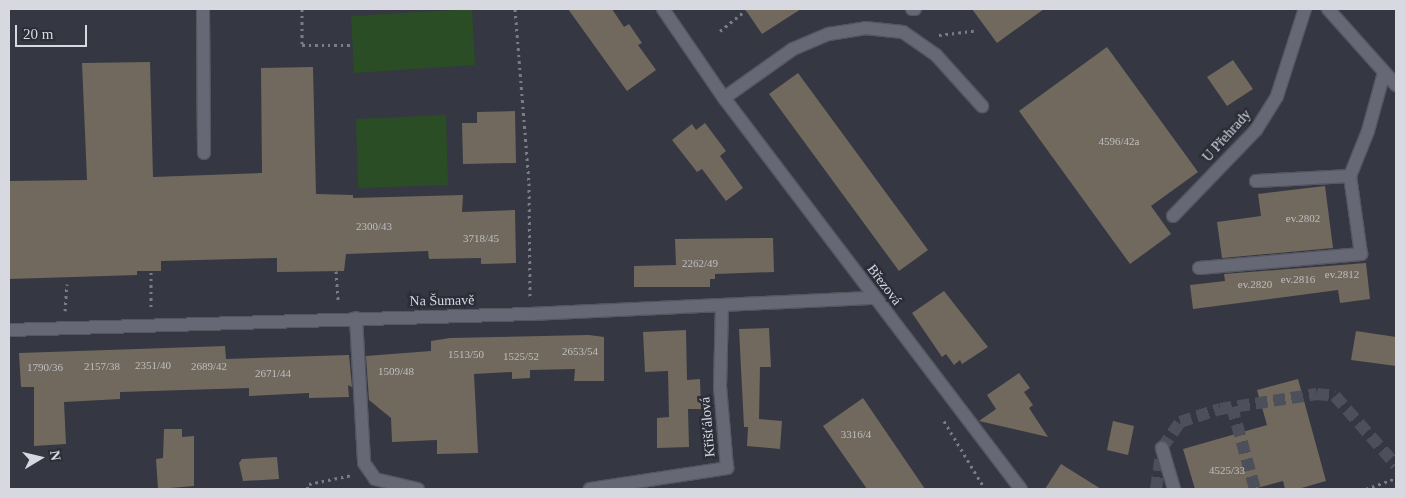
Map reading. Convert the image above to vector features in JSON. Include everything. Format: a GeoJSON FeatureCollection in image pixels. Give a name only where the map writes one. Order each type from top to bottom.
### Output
{"type":"FeatureCollection","features":[{"type":"Feature","properties":{"kind":"street"},"geometry":{"type":"LineString","coordinates":[[203,9],[204,153]]}},
{"type":"Feature","properties":{"kind":"street","name":"Březová"},"geometry":{"type":"LineString","coordinates":[[663,9],[724,98],[1021,489]]}},
{"type":"Feature","properties":{"kind":"street","name":"U Přehrady"},"geometry":{"type":"LineString","coordinates":[[1173,216],[1256,130],[1278,96],[1304,9]]}},
{"type":"Feature","properties":{"kind":"street"},"geometry":{"type":"LineString","coordinates":[[1328,9],[1396,85]]}},
{"type":"Feature","properties":{"kind":"street"},"geometry":{"type":"LineString","coordinates":[[724,98],[793,49],[829,34],[864,28],[903,32],[936,55],[982,106]]}},
{"type":"Feature","properties":{"kind":"street"},"geometry":{"type":"LineString","coordinates":[[1200,268],[1360,254],[1350,176],[1368,131],[1384,73]]}},
{"type":"Feature","properties":{"kind":"street"},"geometry":{"type":"LineString","coordinates":[[1256,182],[1350,176]]}},
{"type":"Feature","properties":{"kind":"street","name":"Na Šumavě"},"geometry":{"type":"LineString","coordinates":[[9,330],[875,298]]}},
{"type":"Feature","properties":{"kind":"street","name":"Křišťálová"},"geometry":{"type":"LineString","coordinates":[[590,489],[727,468],[720,387],[722,305]]}},
{"type":"Feature","properties":{"kind":"street"},"geometry":{"type":"LineString","coordinates":[[356,318],[364,463],[375,479],[418,489]]}},
{"type":"Feature","properties":{"kind":"street"},"geometry":{"type":"LineString","coordinates":[[1162,448],[1174,489]]}},
{"type":"Feature","properties":{"kind":"path"},"geometry":{"type":"LineString","coordinates":[[302,9],[302,45],[352,45]]}},
{"type":"Feature","properties":{"kind":"path"},"geometry":{"type":"LineString","coordinates":[[515,9],[529,183],[530,294]]}},
{"type":"Feature","properties":{"kind":"path"},"geometry":{"type":"LineString","coordinates":[[720,31],[746,10]]}},
{"type":"Feature","properties":{"kind":"path"},"geometry":{"type":"LineString","coordinates":[[151,271],[151,308]]}},
{"type":"Feature","properties":{"kind":"path"},"geometry":{"type":"LineString","coordinates":[[336,271],[338,301]]}},
{"type":"Feature","properties":{"kind":"path"},"geometry":{"type":"LineString","coordinates":[[65,312],[67,284]]}},
{"type":"Feature","properties":{"kind":"path"},"geometry":{"type":"LineString","coordinates":[[307,489],[309,484],[369,471]]}},
{"type":"Feature","properties":{"kind":"path"},"geometry":{"type":"LineString","coordinates":[[1366,489],[1396,478]]}},
{"type":"Feature","properties":{"kind":"green space"},"geometry":{"type":"Polygon","coordinates":[[[472,9],[475,65],[354,73],[351,16],[472,9]]]}},
{"type":"Feature","properties":{"kind":"green space"},"geometry":{"type":"Polygon","coordinates":[[[446,115],[448,185],[358,188],[356,119],[446,115]]]}},
{"type":"Feature","properties":{"kind":"building"},"geometry":{"type":"Polygon","coordinates":[[[568,9],[612,9],[624,27],[629,24],[642,43],[638,45],[656,70],[627,91],[568,9]]]}},
{"type":"Feature","properties":{"kind":"building"},"geometry":{"type":"Polygon","coordinates":[[[745,9],[801,9],[762,34],[745,9]]]}},
{"type":"Feature","properties":{"kind":"building"},"geometry":{"type":"Polygon","coordinates":[[[972,9],[1044,9],[997,43],[972,9]]]}},
{"type":"Feature","properties":{"kind":"building"},"geometry":{"type":"Polygon","coordinates":[[[1107,47],[1198,172],[1151,206],[1171,234],[1130,264],[1019,111],[1107,47]]]}},
{"type":"Feature","properties":{"kind":"building"},"geometry":{"type":"Polygon","coordinates":[[[1233,60],[1253,89],[1227,106],[1207,77],[1233,60]]]}},
{"type":"Feature","properties":{"kind":"building"},"geometry":{"type":"Polygon","coordinates":[[[150,62],[153,177],[262,173],[261,68],[313,67],[316,194],[353,195],[353,198],[463,195],[462,212],[515,210],[516,263],[481,264],[481,258],[429,259],[428,251],[346,254],[344,271],[277,272],[277,258],[161,261],[161,271],[137,271],[137,275],[9,279],[9,181],[87,180],[82,63],[150,62]]]}},
{"type":"Feature","properties":{"kind":"building"},"geometry":{"type":"Polygon","coordinates":[[[798,73],[928,250],[899,271],[769,94],[798,73]]]}},
{"type":"Feature","properties":{"kind":"building"},"geometry":{"type":"Polygon","coordinates":[[[515,111],[516,163],[463,164],[462,123],[477,123],[477,112],[515,111]]]}},
{"type":"Feature","properties":{"kind":"building"},"geometry":{"type":"Polygon","coordinates":[[[705,123],[726,151],[720,156],[743,188],[726,201],[702,169],[697,172],[672,140],[692,124],[696,130],[705,123]]]}},
{"type":"Feature","properties":{"kind":"building"},"geometry":{"type":"Polygon","coordinates":[[[1325,186],[1333,248],[1222,258],[1217,222],[1261,216],[1258,194],[1325,186]]]}},
{"type":"Feature","properties":{"kind":"building"},"geometry":{"type":"Polygon","coordinates":[[[773,238],[774,272],[715,274],[715,279],[710,279],[710,287],[634,287],[634,266],[676,265],[675,239],[773,238]]]}},
{"type":"Feature","properties":{"kind":"building"},"geometry":{"type":"Polygon","coordinates":[[[1366,263],[1370,299],[1340,303],[1338,290],[1193,309],[1190,285],[1225,281],[1224,274],[1366,263]]]}},
{"type":"Feature","properties":{"kind":"building"},"geometry":{"type":"Polygon","coordinates":[[[944,291],[988,347],[962,364],[960,360],[954,365],[946,354],[942,357],[912,313],[944,291]]]}},
{"type":"Feature","properties":{"kind":"building"},"geometry":{"type":"Polygon","coordinates":[[[769,328],[771,367],[760,367],[759,419],[782,421],[780,449],[747,446],[748,427],[744,427],[739,329],[769,328]]]}},
{"type":"Feature","properties":{"kind":"building"},"geometry":{"type":"Polygon","coordinates":[[[686,330],[687,380],[700,379],[701,409],[688,409],[689,447],[657,448],[657,418],[669,417],[668,371],[645,372],[643,332],[686,330]]]}},
{"type":"Feature","properties":{"kind":"building"},"geometry":{"type":"Polygon","coordinates":[[[1356,331],[1396,337],[1396,366],[1351,360],[1356,331]]]}},
{"type":"Feature","properties":{"kind":"building"},"geometry":{"type":"Polygon","coordinates":[[[589,335],[604,337],[604,381],[574,381],[575,369],[530,370],[530,378],[512,379],[512,372],[474,374],[478,453],[437,454],[437,440],[392,442],[391,418],[369,400],[366,356],[431,351],[431,341],[450,338],[589,335]]]}},
{"type":"Feature","properties":{"kind":"building"},"geometry":{"type":"Polygon","coordinates":[[[225,346],[226,359],[349,355],[352,387],[348,385],[349,397],[309,398],[309,393],[249,396],[249,388],[120,392],[120,399],[64,402],[66,444],[34,446],[34,387],[21,387],[19,353],[225,346]]]}},
{"type":"Feature","properties":{"kind":"building"},"geometry":{"type":"Polygon","coordinates":[[[1019,373],[1030,388],[1024,392],[1033,405],[1029,408],[1048,437],[979,421],[996,409],[987,395],[1019,373]]]}},
{"type":"Feature","properties":{"kind":"building"},"geometry":{"type":"Polygon","coordinates":[[[1298,379],[1326,481],[1298,489],[1285,489],[1283,481],[1253,489],[1195,489],[1183,449],[1267,425],[1257,390],[1298,379]]]}},
{"type":"Feature","properties":{"kind":"building"},"geometry":{"type":"Polygon","coordinates":[[[863,398],[925,489],[867,489],[823,426],[863,398]]]}},
{"type":"Feature","properties":{"kind":"building"},"geometry":{"type":"Polygon","coordinates":[[[1113,421],[1134,426],[1128,455],[1107,450],[1113,421]]]}},
{"type":"Feature","properties":{"kind":"building"},"geometry":{"type":"Polygon","coordinates":[[[164,429],[182,429],[182,437],[194,436],[194,486],[158,489],[156,459],[163,458],[164,429]]]}},
{"type":"Feature","properties":{"kind":"building"},"geometry":{"type":"Polygon","coordinates":[[[277,457],[279,479],[243,481],[239,463],[242,459],[277,457]]]}},
{"type":"Feature","properties":{"kind":"building"},"geometry":{"type":"Polygon","coordinates":[[[1061,464],[1101,489],[1045,489],[1061,464]]]}},
{"type":"Feature","properties":{"kind":"tunnel"},"geometry":{"type":"LineString","coordinates":[[1156,489],[1162,448],[1180,422],[1220,409],[1317,394],[1335,396],[1396,465]]}},
{"type":"Feature","properties":{"kind":"tunnel"},"geometry":{"type":"LineString","coordinates":[[1232,407],[1255,489]]}}]}
